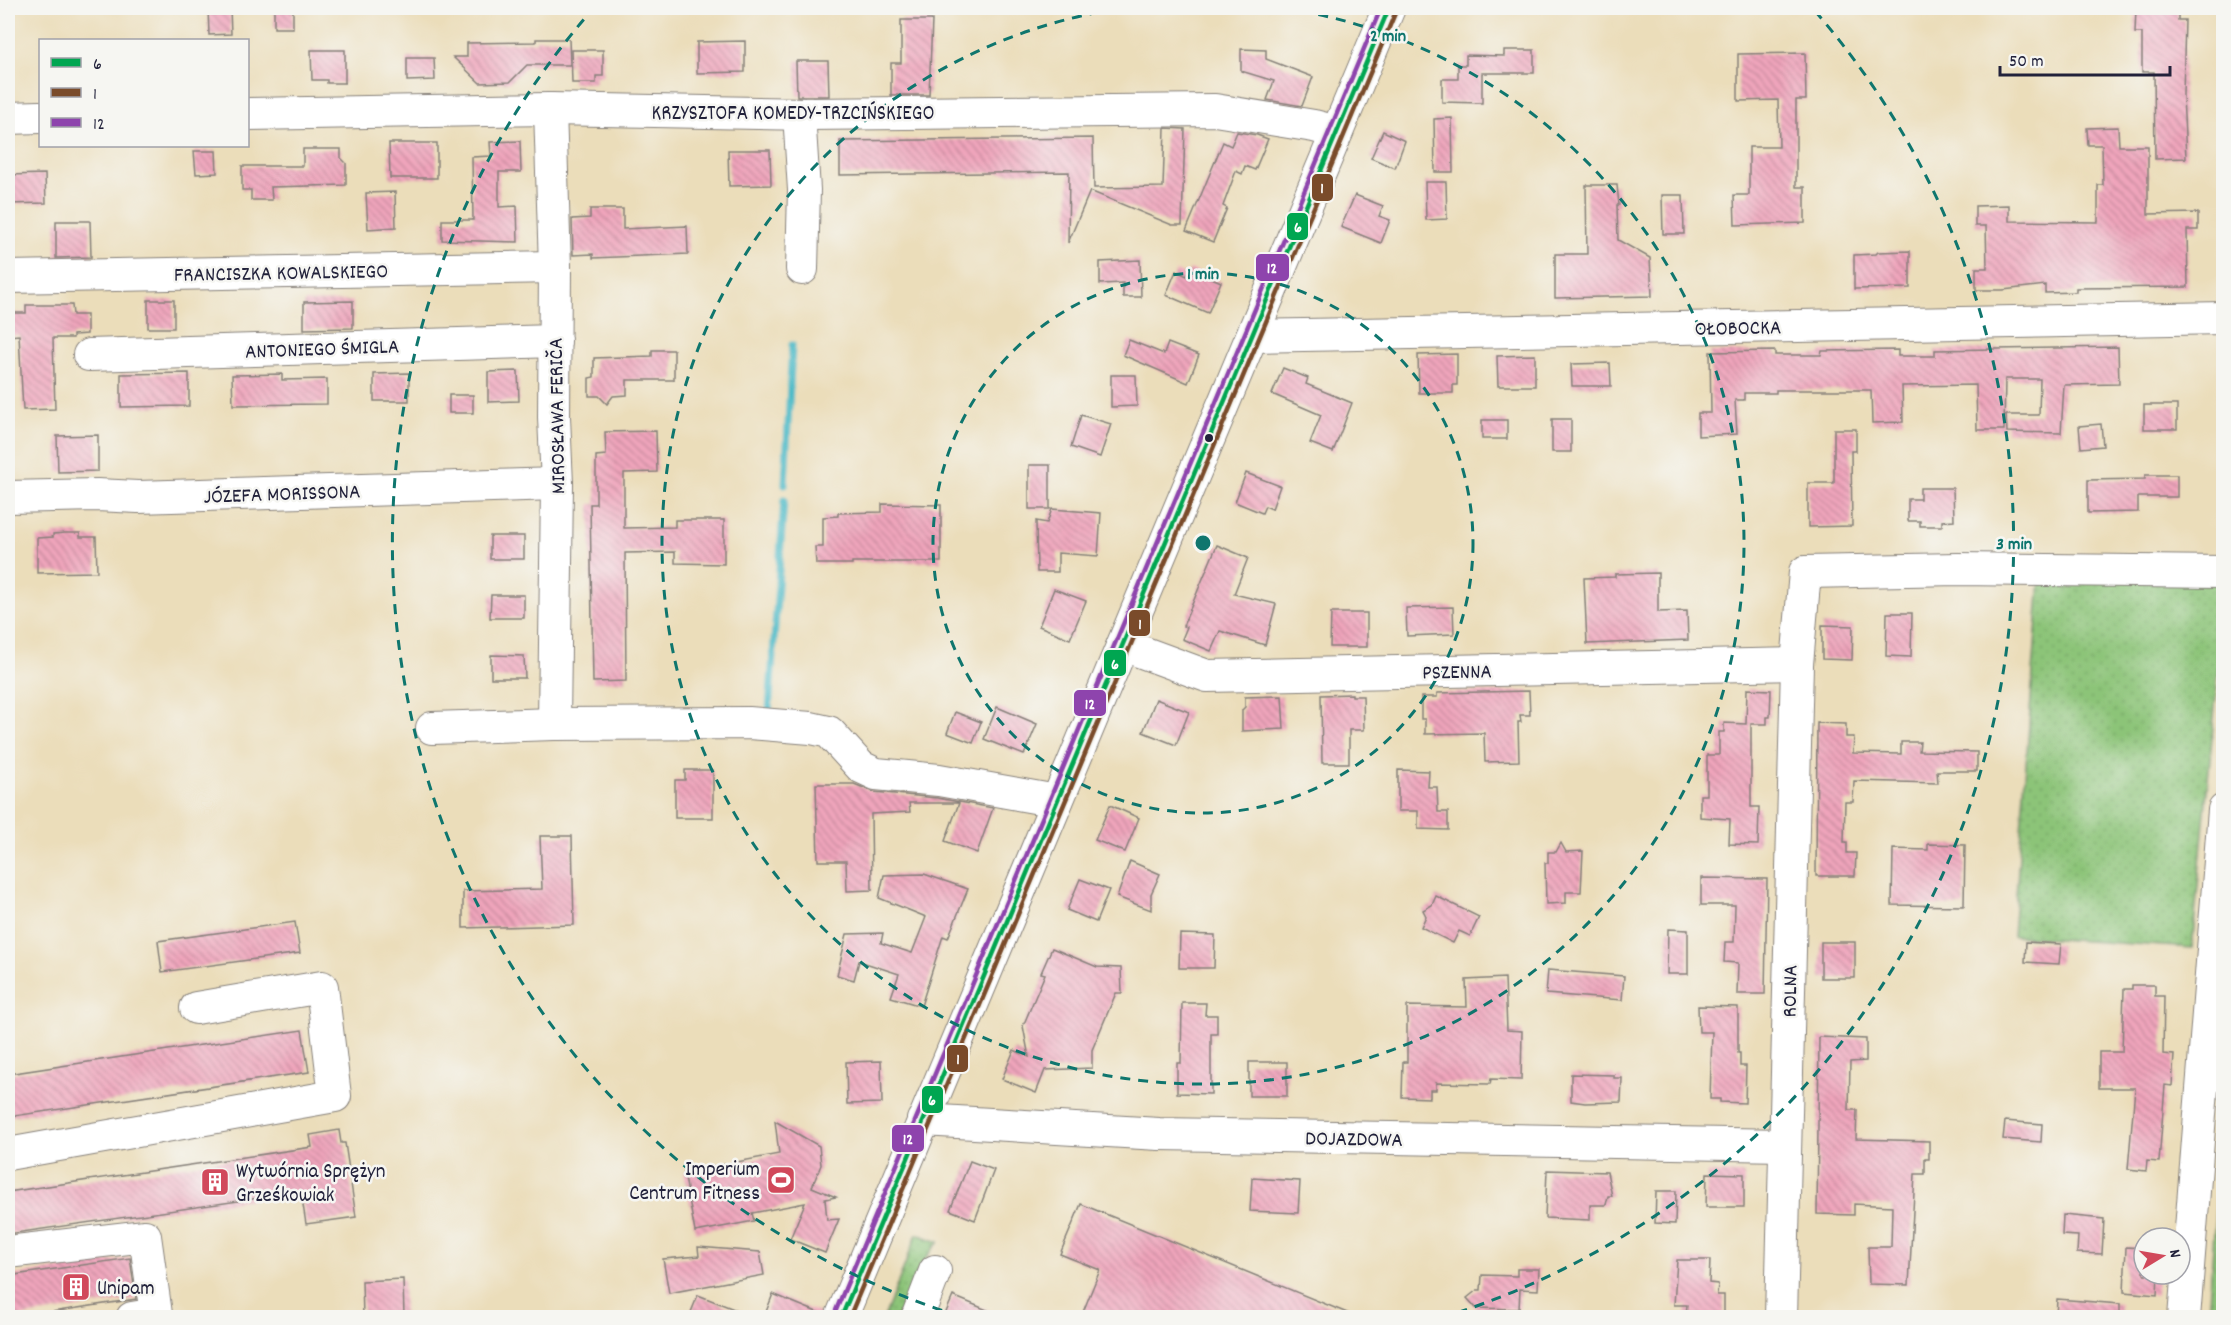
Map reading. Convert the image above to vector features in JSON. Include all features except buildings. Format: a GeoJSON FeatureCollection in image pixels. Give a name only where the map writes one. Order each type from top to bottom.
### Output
{"type":"FeatureCollection","features":[{"type":"Feature","properties":{"kind":"street"},"geometry":{"type":"LineString","coordinates":[[841,1317],[1389,8]]}},
{"type":"Feature","properties":{"kind":"street","name":"KRZYSZTOFA KOMEDY-TRZCIŃSKIEGO"},"geometry":{"type":"LineString","coordinates":[[249,114],[550,109],[799,114],[1215,110],[1314,126],[1337,132]]}},
{"type":"Feature","properties":{"kind":"street","name":"MIROSŁAWA FERIČA"},"geometry":{"type":"LineString","coordinates":[[550,109],[555,267],[554,417],[557,484],[554,724]]}},
{"type":"Feature","properties":{"kind":"street"},"geometry":{"type":"LineString","coordinates":[[799,114],[804,190],[802,269]]}},
{"type":"Feature","properties":{"kind":"street"},"geometry":{"type":"LineString","coordinates":[[8,118],[39,117]]}},
{"type":"Feature","properties":{"kind":"street","name":"FRANCISZKA KOWALSKIEGO"},"geometry":{"type":"LineString","coordinates":[[8,277],[555,267]]}},
{"type":"Feature","properties":{"kind":"street","name":"OŁOBOCKA"},"geometry":{"type":"LineString","coordinates":[[1251,336],[2223,318]]}},
{"type":"Feature","properties":{"kind":"street","name":"ANTONIEGO ŚMIGLA"},"geometry":{"type":"LineString","coordinates":[[88,355],[555,341]]}},
{"type":"Feature","properties":{"kind":"street","name":"JÓZEFA MORISSONA"},"geometry":{"type":"LineString","coordinates":[[8,497],[97,495],[138,497],[557,484]]}},
{"type":"Feature","properties":{"kind":"street","name":"ROLNA"},"geometry":{"type":"LineString","coordinates":[[1781,1317],[1797,664],[1805,572],[1958,569],[2223,572]]}},
{"type":"Feature","properties":{"kind":"street","name":"PSZENNA"},"geometry":{"type":"LineString","coordinates":[[1123,645],[1207,676],[1797,664]]}},
{"type":"Feature","properties":{"kind":"street"},"geometry":{"type":"LineString","coordinates":[[432,728],[554,724],[748,723],[811,728],[829,732],[861,767],[876,774],[939,780],[1057,801]]}},
{"type":"Feature","properties":{"kind":"street"},"geometry":{"type":"LineString","coordinates":[[2184,1317],[2223,810]]}},
{"type":"Feature","properties":{"kind":"street"},"geometry":{"type":"LineString","coordinates":[[8,1154],[335,1096],[322,987],[196,1008]]}},
{"type":"Feature","properties":{"kind":"street","name":"DOJAZDOWA"},"geometry":{"type":"LineString","coordinates":[[923,1120],[1159,1134],[1785,1146]]}},
{"type":"Feature","properties":{"kind":"street"},"geometry":{"type":"LineString","coordinates":[[8,1252],[145,1236],[156,1314],[132,1317]]}},
{"type":"Feature","properties":{"kind":"street"},"geometry":{"type":"LineString","coordinates":[[917,1317],[935,1270]]}},
{"type":"Feature","properties":{"kind":"green space"},"geometry":{"type":"Polygon","coordinates":[[[2040,580],[2223,581],[2223,622],[2192,948],[2013,936],[2040,580]]]}},
{"type":"Feature","properties":{"kind":"green space"},"geometry":{"type":"Polygon","coordinates":[[[2223,1105],[2223,1317],[2208,1317],[2223,1105]]]}},
{"type":"Feature","properties":{"kind":"green space"},"geometry":{"type":"Polygon","coordinates":[[[917,1234],[939,1242],[920,1268],[898,1317],[884,1318],[917,1234]]]}},
{"type":"Feature","properties":{"kind":"waterway"},"geometry":{"type":"LineString","coordinates":[[785,484],[792,345]]}},
{"type":"Feature","properties":{"kind":"waterway"},"geometry":{"type":"LineString","coordinates":[[769,711],[784,500]]}},
{"type":"Feature","properties":{"kind":"transit line","name":"12"},"geometry":{"type":"LineString","coordinates":[[834,1315],[1381,8]]}},
{"type":"Feature","properties":{"kind":"transit line","name":"6"},"geometry":{"type":"LineString","coordinates":[[841,1318],[1389,8]]}},
{"type":"Feature","properties":{"kind":"transit line","name":"1"},"geometry":{"type":"LineString","coordinates":[[849,1318],[1396,11]]}},
{"type":"Feature","properties":{"kind":"place","name":"Imperium Centrum Fitness"},"geometry":{"type":"Point","coordinates":[781,1180]}},
{"type":"Feature","properties":{"kind":"place","name":"Wytwórnia Sprężyn Grześkowiak"},"geometry":{"type":"Point","coordinates":[215,1182]}},
{"type":"Feature","properties":{"kind":"place","name":"Unipam"},"geometry":{"type":"Point","coordinates":[76,1287]}}]}
